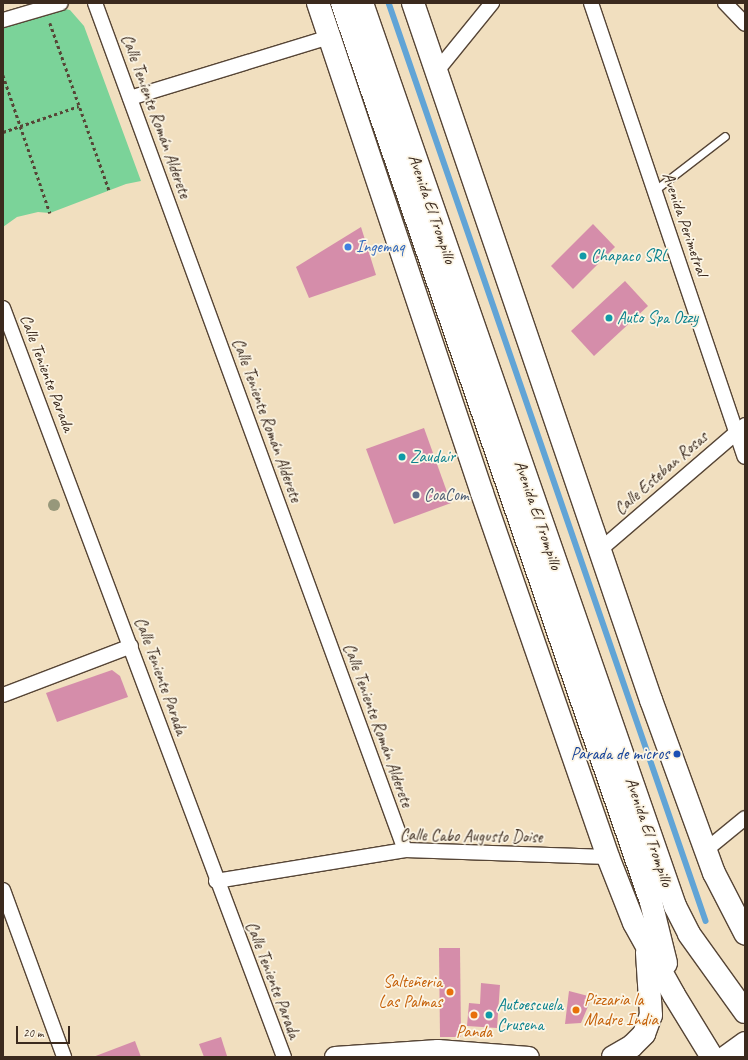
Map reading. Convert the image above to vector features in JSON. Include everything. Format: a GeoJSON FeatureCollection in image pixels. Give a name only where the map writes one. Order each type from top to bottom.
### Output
{"type":"FeatureCollection","features":[{"type":"Feature","properties":{"kind":"main road","name":"Avenida El Trompillo"},"geometry":{"type":"LineString","coordinates":[[318,3],[482,493],[622,896],[674,995],[712,1057]]}},
{"type":"Feature","properties":{"kind":"main road","name":"Avenida El Trompillo"},"geometry":{"type":"LineString","coordinates":[[342,3],[505,486],[651,902],[674,995]]}},
{"type":"Feature","properties":{"kind":"main road","name":"Avenida El Trompillo"},"geometry":{"type":"LineString","coordinates":[[362,3],[675,906],[689,934],[745,1012]]}},
{"type":"Feature","properties":{"kind":"main road"},"geometry":{"type":"LineString","coordinates":[[413,3],[601,549],[651,700],[706,850],[743,926]]}},
{"type":"Feature","properties":{"kind":"main road"},"geometry":{"type":"LineString","coordinates":[[482,493],[505,486]]}},
{"type":"Feature","properties":{"kind":"main road"},"geometry":{"type":"LineString","coordinates":[[613,1057],[632,1046],[644,1034],[651,1016],[646,943]]}},
{"type":"Feature","properties":{"kind":"main road"},"geometry":{"type":"LineString","coordinates":[[726,1057],[745,1043]]}},
{"type":"Feature","properties":{"kind":"main road"},"geometry":{"type":"LineString","coordinates":[[335,1057],[438,1050],[529,1057]]}},
{"type":"Feature","properties":{"kind":"street"},"geometry":{"type":"LineString","coordinates":[[3,20],[61,3]]}},
{"type":"Feature","properties":{"kind":"street","name":"Calle Teniente Román Alderete"},"geometry":{"type":"LineString","coordinates":[[95,3],[405,850]]}},
{"type":"Feature","properties":{"kind":"street"},"geometry":{"type":"LineString","coordinates":[[436,72],[492,3]]}},
{"type":"Feature","properties":{"kind":"street","name":"Avenida Perimetral"},"geometry":{"type":"LineString","coordinates":[[591,3],[655,190],[741,429],[745,457]]}},
{"type":"Feature","properties":{"kind":"street"},"geometry":{"type":"LineString","coordinates":[[725,3],[745,24]]}},
{"type":"Feature","properties":{"kind":"street"},"geometry":{"type":"LineString","coordinates":[[130,98],[330,38]]}},
{"type":"Feature","properties":{"kind":"street","name":"Calle Teniente Parada"},"geometry":{"type":"LineString","coordinates":[[3,308],[131,646],[216,881],[284,1057]]}},
{"type":"Feature","properties":{"kind":"street","name":"Calle Esteban Rosas"},"geometry":{"type":"LineString","coordinates":[[601,549],[741,429]]}},
{"type":"Feature","properties":{"kind":"street"},"geometry":{"type":"LineString","coordinates":[[3,695],[131,646]]}},
{"type":"Feature","properties":{"kind":"street"},"geometry":{"type":"LineString","coordinates":[[706,850],[745,818]]}},
{"type":"Feature","properties":{"kind":"street","name":"Calle Cabo Augusto Doise"},"geometry":{"type":"LineString","coordinates":[[216,881],[405,850],[608,857]]}},
{"type":"Feature","properties":{"kind":"street"},"geometry":{"type":"LineString","coordinates":[[3,890],[64,1057]]}},
{"type":"Feature","properties":{"kind":"lane"},"geometry":{"type":"LineString","coordinates":[[655,190],[725,136]]}},
{"type":"Feature","properties":{"kind":"path"},"geometry":{"type":"LineString","coordinates":[[50,22],[109,190]]}},
{"type":"Feature","properties":{"kind":"path"},"geometry":{"type":"LineString","coordinates":[[3,75],[50,213]]}},
{"type":"Feature","properties":{"kind":"path"},"geometry":{"type":"LineString","coordinates":[[3,132],[79,106]]}},
{"type":"Feature","properties":{"kind":"green space"},"geometry":{"type":"Polygon","coordinates":[[[60,8],[70,10],[84,26],[141,181],[126,184],[50,213],[38,212],[17,217],[3,227],[3,27],[60,8]]]}},
{"type":"Feature","properties":{"kind":"building","name":"Chapaco SRL"},"geometry":{"type":"Polygon","coordinates":[[[593,224],[615,247],[573,289],[551,266],[593,224]]]}},
{"type":"Feature","properties":{"kind":"building","name":"Ingemaq"},"geometry":{"type":"Polygon","coordinates":[[[361,227],[376,275],[309,298],[296,267],[361,227]]]}},
{"type":"Feature","properties":{"kind":"building","name":"Auto Spa Ozzy"},"geometry":{"type":"Polygon","coordinates":[[[625,281],[648,306],[594,356],[571,331],[625,281]]]}},
{"type":"Feature","properties":{"kind":"building"},"geometry":{"type":"Polygon","coordinates":[[[424,428],[451,503],[394,524],[366,449],[424,428]]]}},
{"type":"Feature","properties":{"kind":"building"},"geometry":{"type":"Polygon","coordinates":[[[112,670],[120,676],[128,697],[57,722],[46,693],[112,670]]]}},
{"type":"Feature","properties":{"kind":"building","name":"Salteñeria Las Palmas"},"geometry":{"type":"Polygon","coordinates":[[[439,948],[460,948],[461,1037],[440,1037],[439,948]]]}},
{"type":"Feature","properties":{"kind":"building","name":"Autoescuela Crusena"},"geometry":{"type":"Polygon","coordinates":[[[481,983],[500,985],[497,1028],[467,1026],[469,1003],[480,1004],[481,983]]]}},
{"type":"Feature","properties":{"kind":"building","name":"Pizzaria la Madre India"},"geometry":{"type":"Polygon","coordinates":[[[569,991],[592,997],[581,1023],[565,1024],[569,991]]]}},
{"type":"Feature","properties":{"kind":"building"},"geometry":{"type":"Polygon","coordinates":[[[221,1037],[227,1056],[204,1057],[199,1044],[221,1037]]]}},
{"type":"Feature","properties":{"kind":"building"},"geometry":{"type":"Polygon","coordinates":[[[135,1041],[141,1057],[93,1057],[135,1041]]]}},
{"type":"Feature","properties":{"kind":"waterway"},"geometry":{"type":"LineString","coordinates":[[389,3],[706,921]]}},
{"type":"Feature","properties":{"kind":"place","name":"Ingemaq"},"geometry":{"type":"Point","coordinates":[348,247]}},
{"type":"Feature","properties":{"kind":"place","name":"Chapaco SRL"},"geometry":{"type":"Point","coordinates":[583,256]}},
{"type":"Feature","properties":{"kind":"place","name":"Auto Spa Ozzy"},"geometry":{"type":"Point","coordinates":[609,318]}},
{"type":"Feature","properties":{"kind":"place","name":"Zaudair"},"geometry":{"type":"Point","coordinates":[402,457]}},
{"type":"Feature","properties":{"kind":"place","name":"CoaCom"},"geometry":{"type":"Point","coordinates":[416,495]}},
{"type":"Feature","properties":{"kind":"place","name":"Parada de micros"},"geometry":{"type":"Point","coordinates":[677,754]}},
{"type":"Feature","properties":{"kind":"place","name":"Salteñeria Las Palmas"},"geometry":{"type":"Point","coordinates":[450,992]}},
{"type":"Feature","properties":{"kind":"place","name":"Pizzaria la Madre India"},"geometry":{"type":"Point","coordinates":[576,1010]}},
{"type":"Feature","properties":{"kind":"place","name":"Panda"},"geometry":{"type":"Point","coordinates":[474,1015]}},
{"type":"Feature","properties":{"kind":"place","name":"Autoescuela Crusena"},"geometry":{"type":"Point","coordinates":[489,1015]}}]}
